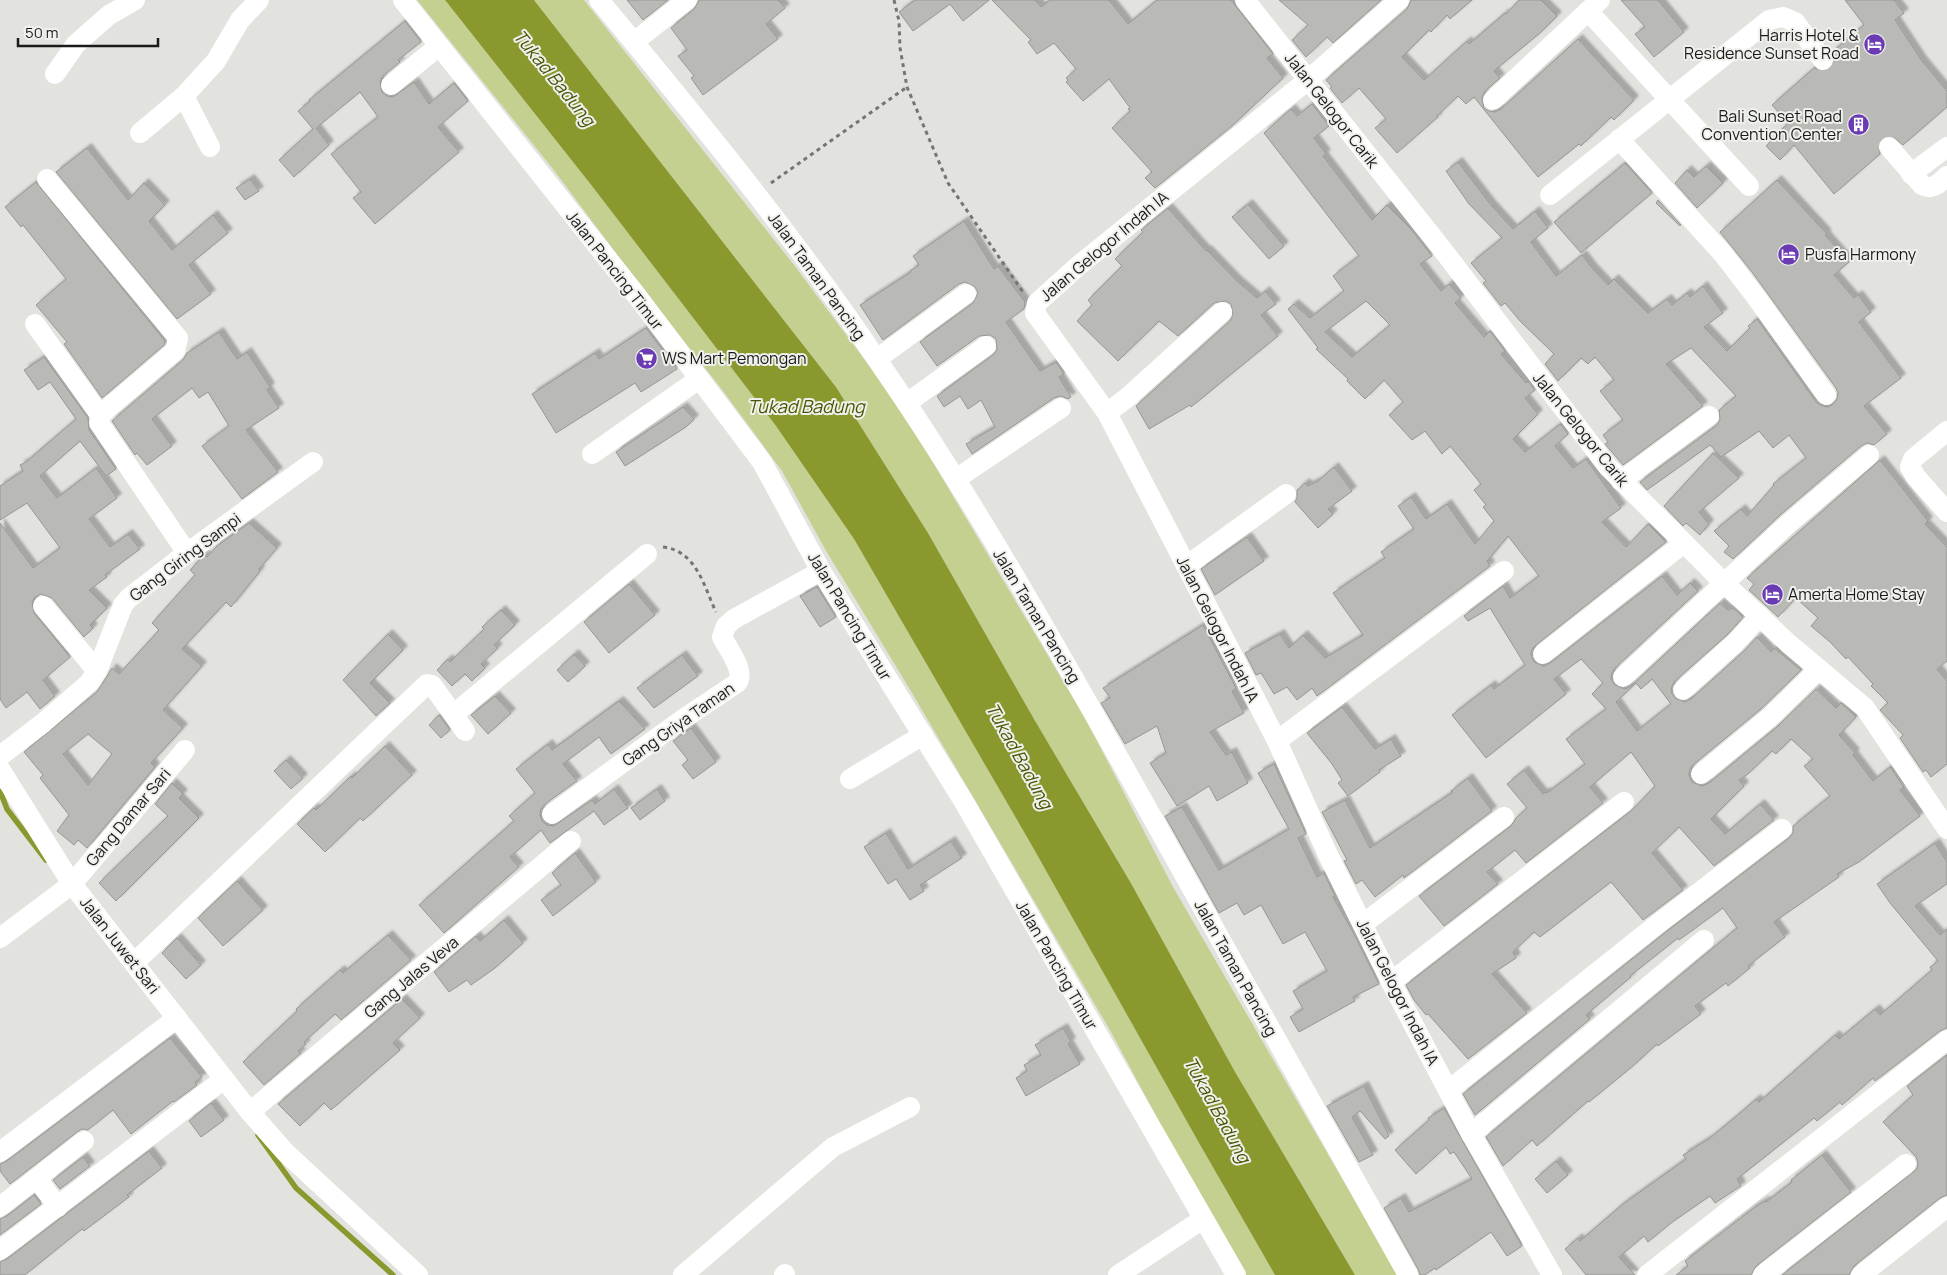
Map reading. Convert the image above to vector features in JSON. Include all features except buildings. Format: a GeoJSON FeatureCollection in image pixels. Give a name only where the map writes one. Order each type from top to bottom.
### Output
{"type":"FeatureCollection","features":[{"type":"Feature","properties":{"kind":"street"},"geometry":{"type":"LineString","coordinates":[[55,74],[76,44],[109,15],[135,0]]}},
{"type":"Feature","properties":{"kind":"street"},"geometry":{"type":"LineString","coordinates":[[140,133],[184,96],[205,75],[216,61],[240,20],[259,0]]}},
{"type":"Feature","properties":{"kind":"street","name":"Jalan Pancing Timur"},"geometry":{"type":"LineString","coordinates":[[403,0],[631,288],[762,462],[822,571],[964,802],[1236,1275]]}},
{"type":"Feature","properties":{"kind":"street","name":"Jalan Taman Pancing"},"geometry":{"type":"LineString","coordinates":[[599,0],[756,195],[877,359],[956,479],[1054,641],[1408,1275]]}},
{"type":"Feature","properties":{"kind":"street"},"geometry":{"type":"LineString","coordinates":[[634,42],[687,0]]}},
{"type":"Feature","properties":{"kind":"street","name":"Jalan Gelogor Carik"},"geometry":{"type":"LineString","coordinates":[[1245,0],[1449,258],[1591,446],[1622,481],[1725,584],[1819,670],[1864,708],[1947,829]]}},
{"type":"Feature","properties":{"kind":"street","name":"Jalan Gelogor Indah IA"},"geometry":{"type":"LineString","coordinates":[[1399,0],[1308,80],[1078,266],[1037,303],[1035,309],[1036,316],[1107,413],[1277,741],[1329,857],[1391,982],[1469,1130],[1552,1275]]}},
{"type":"Feature","properties":{"kind":"street"},"geometry":{"type":"LineString","coordinates":[[1492,100],[1594,5],[1671,99],[1749,186]]}},
{"type":"Feature","properties":{"kind":"street"},"geometry":{"type":"LineString","coordinates":[[1550,194],[1769,20],[1783,17],[1795,22],[1823,60]]}},
{"type":"Feature","properties":{"kind":"street"},"geometry":{"type":"LineString","coordinates":[[391,85],[439,46]]}},
{"type":"Feature","properties":{"kind":"street"},"geometry":{"type":"LineString","coordinates":[[184,96],[210,148]]}},
{"type":"Feature","properties":{"kind":"street"},"geometry":{"type":"LineString","coordinates":[[1619,138],[1723,254],[1826,395]]}},
{"type":"Feature","properties":{"kind":"street"},"geometry":{"type":"LineString","coordinates":[[1889,146],[1918,182],[1926,188],[1934,186],[1947,176]]}},
{"type":"Feature","properties":{"kind":"street"},"geometry":{"type":"LineString","coordinates":[[1911,174],[1947,147]]}},
{"type":"Feature","properties":{"kind":"street"},"geometry":{"type":"LineString","coordinates":[[46,179],[178,338],[174,351],[100,414]]}},
{"type":"Feature","properties":{"kind":"street"},"geometry":{"type":"LineString","coordinates":[[877,359],[966,294]]}},
{"type":"Feature","properties":{"kind":"street"},"geometry":{"type":"LineString","coordinates":[[1107,413],[1128,397],[1222,312]]}},
{"type":"Feature","properties":{"kind":"street"},"geometry":{"type":"LineString","coordinates":[[35,324],[100,414],[99,423],[187,553]]}},
{"type":"Feature","properties":{"kind":"street"},"geometry":{"type":"LineString","coordinates":[[906,403],[986,346]]}},
{"type":"Feature","properties":{"kind":"street"},"geometry":{"type":"LineString","coordinates":[[592,454],[700,379]]}},
{"type":"Feature","properties":{"kind":"street"},"geometry":{"type":"LineString","coordinates":[[956,479],[1061,408]]}},
{"type":"Feature","properties":{"kind":"street"},"geometry":{"type":"LineString","coordinates":[[1622,481],[1709,416]]}},
{"type":"Feature","properties":{"kind":"street"},"geometry":{"type":"LineString","coordinates":[[1947,431],[1913,459],[1910,467],[1916,477],[1947,512]]}},
{"type":"Feature","properties":{"kind":"street"},"geometry":{"type":"LineString","coordinates":[[1623,677],[1788,524],[1869,455]]}},
{"type":"Feature","properties":{"kind":"street","name":"Gang Giring Sampi"},"geometry":{"type":"LineString","coordinates":[[0,756],[43,724],[89,683],[97,672],[123,605],[129,598],[187,553],[313,462]]}},
{"type":"Feature","properties":{"kind":"street"},"geometry":{"type":"LineString","coordinates":[[1186,566],[1286,494]]}},
{"type":"Feature","properties":{"kind":"street"},"geometry":{"type":"LineString","coordinates":[[1543,654],[1684,543]]}},
{"type":"Feature","properties":{"kind":"street"},"geometry":{"type":"LineString","coordinates":[[454,714],[647,554]]}},
{"type":"Feature","properties":{"kind":"street"},"geometry":{"type":"LineString","coordinates":[[726,626],[734,619],[822,571]]}},
{"type":"Feature","properties":{"kind":"street"},"geometry":{"type":"LineString","coordinates":[[1277,741],[1504,571]]}},
{"type":"Feature","properties":{"kind":"street"},"geometry":{"type":"LineString","coordinates":[[43,606],[97,672]]}},
{"type":"Feature","properties":{"kind":"street"},"geometry":{"type":"LineString","coordinates":[[1683,690],[1734,644],[1760,616]]}},
{"type":"Feature","properties":{"kind":"street","name":"Gang Griya Taman"},"geometry":{"type":"LineString","coordinates":[[552,814],[683,719],[737,683],[740,677],[740,670],[722,637],[726,626]]}},
{"type":"Feature","properties":{"kind":"street"},"geometry":{"type":"LineString","coordinates":[[1701,774],[1762,724],[1819,670]]}},
{"type":"Feature","properties":{"kind":"street"},"geometry":{"type":"LineString","coordinates":[[134,963],[427,684],[432,685],[464,731]]}},
{"type":"Feature","properties":{"kind":"street"},"geometry":{"type":"LineString","coordinates":[[850,779],[923,735]]}},
{"type":"Feature","properties":{"kind":"street","name":"Gang Damar Sari"},"geometry":{"type":"LineString","coordinates":[[0,938],[68,887],[185,750]]}},
{"type":"Feature","properties":{"kind":"street","name":"Jalan Juwet Sari"},"geometry":{"type":"LineString","coordinates":[[0,769],[8,798],[68,887],[134,963],[220,1082],[250,1112],[284,1152],[418,1275]]}},
{"type":"Feature","properties":{"kind":"street"},"geometry":{"type":"LineString","coordinates":[[1391,982],[1624,802]]}},
{"type":"Feature","properties":{"kind":"street"},"geometry":{"type":"LineString","coordinates":[[1362,924],[1504,817]]}},
{"type":"Feature","properties":{"kind":"street"},"geometry":{"type":"LineString","coordinates":[[1449,1090],[1659,923],[1782,829]]}},
{"type":"Feature","properties":{"kind":"street","name":"Gang Jalas Veva"},"geometry":{"type":"LineString","coordinates":[[250,1112],[571,841]]}},
{"type":"Feature","properties":{"kind":"street"},"geometry":{"type":"LineString","coordinates":[[1469,1130],[1704,940]]}},
{"type":"Feature","properties":{"kind":"street"},"geometry":{"type":"LineString","coordinates":[[1469,1130],[1640,978],[1676,951]]}},
{"type":"Feature","properties":{"kind":"street"},"geometry":{"type":"LineString","coordinates":[[0,1152],[174,1020]]}},
{"type":"Feature","properties":{"kind":"street"},"geometry":{"type":"LineString","coordinates":[[1647,1275],[1947,1040]]}},
{"type":"Feature","properties":{"kind":"street"},"geometry":{"type":"LineString","coordinates":[[0,1250],[220,1082]]}},
{"type":"Feature","properties":{"kind":"street"},"geometry":{"type":"LineString","coordinates":[[683,1275],[833,1148],[910,1107]]}},
{"type":"Feature","properties":{"kind":"street"},"geometry":{"type":"LineString","coordinates":[[0,1207],[84,1141]]}},
{"type":"Feature","properties":{"kind":"street"},"geometry":{"type":"LineString","coordinates":[[1763,1275],[1906,1164]]}},
{"type":"Feature","properties":{"kind":"street"},"geometry":{"type":"LineString","coordinates":[[37,1179],[58,1207]]}},
{"type":"Feature","properties":{"kind":"street"},"geometry":{"type":"LineString","coordinates":[[1861,1275],[1947,1207]]}},
{"type":"Feature","properties":{"kind":"street"},"geometry":{"type":"LineString","coordinates":[[1118,1275],[1203,1219]]}},
{"type":"Feature","properties":{"kind":"path"},"geometry":{"type":"LineString","coordinates":[[894,0],[899,21],[900,48],[907,87],[948,183],[1035,309]]}},
{"type":"Feature","properties":{"kind":"path"},"geometry":{"type":"LineString","coordinates":[[756,195],[907,87]]}},
{"type":"Feature","properties":{"kind":"path"},"geometry":{"type":"LineString","coordinates":[[647,554],[658,547],[667,548],[677,552],[693,564],[704,581],[716,612],[726,626]]}},
{"type":"Feature","properties":{"kind":"shaded area"},"geometry":{"type":"Polygon","coordinates":[[[417,0],[445,0],[592,186],[776,426],[854,539],[1031,844],[1275,1275],[1245,1275],[1198,1194],[1111,1032],[825,549],[782,471],[553,169],[417,0]]]}},
{"type":"Feature","properties":{"kind":"shaded area"},"geometry":{"type":"Polygon","coordinates":[[[534,0],[584,0],[794,265],[900,407],[1085,718],[1173,887],[1398,1275],[1355,1275],[1234,1070],[1132,885],[1034,719],[928,533],[836,387],[534,0]]]}},
{"type":"Feature","properties":{"kind":"water","name":"Tukad Badung"},"geometry":{"type":"Polygon","coordinates":[[[445,0],[534,0],[836,387],[928,533],[1034,719],[1132,885],[1234,1070],[1355,1275],[1275,1275],[1031,844],[854,539],[776,426],[592,186],[445,0]]]}},
{"type":"Feature","properties":{"kind":"waterway"},"geometry":{"type":"LineString","coordinates":[[0,791],[7,809],[46,860]]}},
{"type":"Feature","properties":{"kind":"waterway"},"geometry":{"type":"LineString","coordinates":[[258,1135],[296,1188],[393,1275]]}},
{"type":"Feature","properties":{"kind":"tunnel"},"geometry":{"type":"LineString","coordinates":[[1823,60],[1889,147]]}},
{"type":"Feature","properties":{"kind":"place","name":"Harris Hotel & Residence Sunset Road"},"geometry":{"type":"Point","coordinates":[1875,44]}},
{"type":"Feature","properties":{"kind":"place","name":"Bali Sunset Road Convention Center"},"geometry":{"type":"Point","coordinates":[1858,125]}},
{"type":"Feature","properties":{"kind":"place","name":"Pusfa Harmony"},"geometry":{"type":"Point","coordinates":[1789,254]}},
{"type":"Feature","properties":{"kind":"place","name":"WS Mart Pemongan"},"geometry":{"type":"Point","coordinates":[646,358]}},
{"type":"Feature","properties":{"kind":"place","name":"Amerta Home Stay"},"geometry":{"type":"Point","coordinates":[1772,594]}}]}
